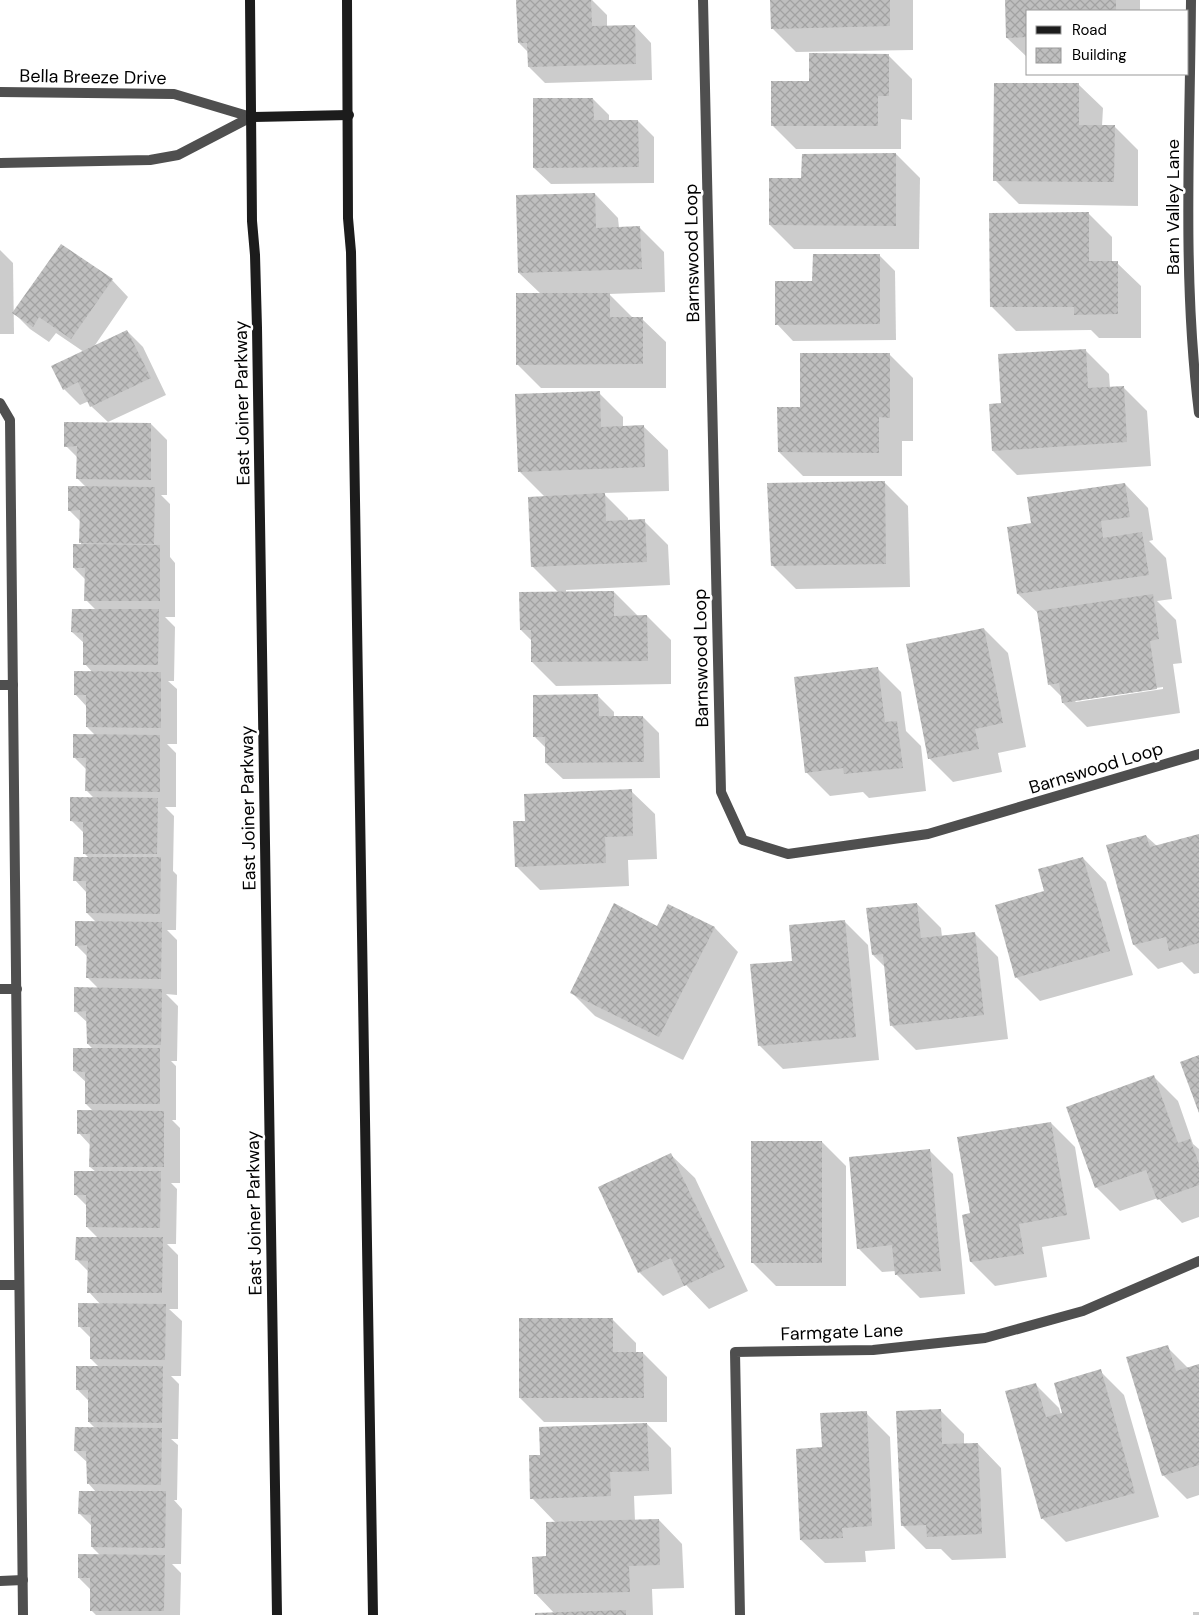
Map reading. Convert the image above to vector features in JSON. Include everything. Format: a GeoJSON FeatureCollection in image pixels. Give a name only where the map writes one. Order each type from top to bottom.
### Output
{"type":"FeatureCollection","features":[{"type":"Feature","properties":{"kind":"main road","name":"East Joiner Parkway"},"geometry":{"type":"LineString","coordinates":[[250,0],[252,221],[255,255],[257,338],[277,1615]]}},
{"type":"Feature","properties":{"kind":"main road"},"geometry":{"type":"LineString","coordinates":[[347,0],[348,218],[373,1615]]}},
{"type":"Feature","properties":{"kind":"main road"},"geometry":{"type":"LineString","coordinates":[[252,117],[349,115]]}},
{"type":"Feature","properties":{"kind":"street","name":"Barnswood Loop"},"geometry":{"type":"LineString","coordinates":[[703,0],[721,792],[744,840],[788,854],[928,834],[1199,754]]}},
{"type":"Feature","properties":{"kind":"street","name":"Barn Valley Lane"},"geometry":{"type":"LineString","coordinates":[[1191,0],[1188,263],[1193,365],[1199,413]]}},
{"type":"Feature","properties":{"kind":"street","name":"Bella Breeze Drive"},"geometry":{"type":"LineString","coordinates":[[0,92],[174,94],[252,117]]}},
{"type":"Feature","properties":{"kind":"street"},"geometry":{"type":"LineString","coordinates":[[0,163],[150,160],[169,157],[178,155],[252,117]]}},
{"type":"Feature","properties":{"kind":"street"},"geometry":{"type":"LineString","coordinates":[[0,403],[10,420],[24,1615]]}},
{"type":"Feature","properties":{"kind":"street"},"geometry":{"type":"LineString","coordinates":[[0,685],[13,685]]}},
{"type":"Feature","properties":{"kind":"street"},"geometry":{"type":"LineString","coordinates":[[0,989],[16,989]]}},
{"type":"Feature","properties":{"kind":"street","name":"Farmgate Lane"},"geometry":{"type":"LineString","coordinates":[[740,1615],[735,1352],[873,1350],[985,1338],[1083,1311],[1199,1261]]}},
{"type":"Feature","properties":{"kind":"street"},"geometry":{"type":"LineString","coordinates":[[0,1285],[19,1285]]}},
{"type":"Feature","properties":{"kind":"street"},"geometry":{"type":"LineString","coordinates":[[0,1581],[23,1580]]}},
{"type":"Feature","properties":{"kind":"building"},"geometry":{"type":"Polygon","coordinates":[[[516,0],[591,0],[592,26],[635,25],[636,64],[528,67],[527,43],[518,43],[516,0]]]}},
{"type":"Feature","properties":{"kind":"building"},"geometry":{"type":"Polygon","coordinates":[[[770,0],[890,0],[890,26],[771,29],[770,0]]]}},
{"type":"Feature","properties":{"kind":"building"},"geometry":{"type":"Polygon","coordinates":[[[1005,0],[1116,0],[1116,10],[1026,10],[1026,37],[1006,38],[1005,0]]]}},
{"type":"Feature","properties":{"kind":"building"},"geometry":{"type":"Polygon","coordinates":[[[809,53],[889,54],[889,96],[878,96],[878,126],[771,126],[771,81],[809,81],[809,53]]]}},
{"type":"Feature","properties":{"kind":"building"},"geometry":{"type":"Polygon","coordinates":[[[994,83],[1079,83],[1079,125],[1115,125],[1114,182],[993,181],[994,83]]]}},
{"type":"Feature","properties":{"kind":"building"},"geometry":{"type":"Polygon","coordinates":[[[533,98],[593,98],[594,120],[638,120],[639,167],[533,168],[533,98]]]}},
{"type":"Feature","properties":{"kind":"building"},"geometry":{"type":"Polygon","coordinates":[[[896,153],[896,226],[769,225],[769,178],[801,178],[802,154],[896,153]]]}},
{"type":"Feature","properties":{"kind":"building"},"geometry":{"type":"Polygon","coordinates":[[[595,193],[596,228],[640,226],[642,269],[518,273],[516,195],[595,193]]]}},
{"type":"Feature","properties":{"kind":"building"},"geometry":{"type":"Polygon","coordinates":[[[1089,212],[1089,261],[1118,261],[1118,314],[1074,315],[1074,307],[990,307],[989,213],[1089,212]]]}},
{"type":"Feature","properties":{"kind":"building"},"geometry":{"type":"Polygon","coordinates":[[[61,244],[113,279],[71,339],[39,317],[33,327],[12,313],[61,244]]]}},
{"type":"Feature","properties":{"kind":"building"},"geometry":{"type":"Polygon","coordinates":[[[813,254],[880,254],[880,324],[775,325],[775,281],[812,281],[813,254]]]}},
{"type":"Feature","properties":{"kind":"building"},"geometry":{"type":"Polygon","coordinates":[[[516,293],[610,293],[610,317],[643,317],[643,364],[516,365],[516,293]]]}},
{"type":"Feature","properties":{"kind":"building"},"geometry":{"type":"Polygon","coordinates":[[[127,330],[151,378],[90,407],[78,382],[63,390],[51,366],[127,330]]]}},
{"type":"Feature","properties":{"kind":"building"},"geometry":{"type":"Polygon","coordinates":[[[1086,349],[1088,388],[1124,386],[1127,442],[992,451],[989,404],[1001,403],[998,354],[1086,349]]]}},
{"type":"Feature","properties":{"kind":"building"},"geometry":{"type":"Polygon","coordinates":[[[800,353],[890,353],[890,418],[879,417],[879,453],[778,452],[777,407],[800,407],[800,353]]]}},
{"type":"Feature","properties":{"kind":"building"},"geometry":{"type":"Polygon","coordinates":[[[600,391],[601,427],[644,425],[645,467],[518,472],[515,394],[600,391]]]}},
{"type":"Feature","properties":{"kind":"building"},"geometry":{"type":"Polygon","coordinates":[[[64,422],[151,423],[151,480],[76,479],[77,446],[64,447],[64,422]]]}},
{"type":"Feature","properties":{"kind":"building"},"geometry":{"type":"Polygon","coordinates":[[[885,481],[886,564],[771,566],[767,483],[885,481]]]}},
{"type":"Feature","properties":{"kind":"building"},"geometry":{"type":"Polygon","coordinates":[[[1125,483],[1130,517],[1101,521],[1103,538],[1142,532],[1149,575],[1017,594],[1007,527],[1031,523],[1027,497],[1125,483]]]}},
{"type":"Feature","properties":{"kind":"building"},"geometry":{"type":"Polygon","coordinates":[[[68,486],[155,487],[154,544],[79,543],[80,510],[68,511],[68,486]]]}},
{"type":"Feature","properties":{"kind":"building"},"geometry":{"type":"Polygon","coordinates":[[[605,493],[606,521],[645,519],[647,562],[531,567],[528,497],[605,493]]]}},
{"type":"Feature","properties":{"kind":"building"},"geometry":{"type":"Polygon","coordinates":[[[73,544],[160,545],[160,601],[84,601],[85,568],[73,568],[73,544]]]}},
{"type":"Feature","properties":{"kind":"building"},"geometry":{"type":"Polygon","coordinates":[[[614,591],[614,616],[647,615],[648,661],[531,662],[531,630],[520,630],[519,592],[614,591]]]}},
{"type":"Feature","properties":{"kind":"building"},"geometry":{"type":"Polygon","coordinates":[[[1153,594],[1159,639],[1150,641],[1157,689],[1062,703],[1059,683],[1048,685],[1037,611],[1153,594]]]}},
{"type":"Feature","properties":{"kind":"building"},"geometry":{"type":"Polygon","coordinates":[[[72,609],[159,609],[158,665],[83,665],[83,633],[71,632],[72,609]]]}},
{"type":"Feature","properties":{"kind":"building"},"geometry":{"type":"Polygon","coordinates":[[[984,628],[1003,723],[975,729],[979,749],[928,759],[906,644],[984,628]]]}},
{"type":"Feature","properties":{"kind":"building"},"geometry":{"type":"Polygon","coordinates":[[[878,667],[885,722],[897,721],[903,768],[844,774],[843,768],[805,773],[794,677],[878,667]]]}},
{"type":"Feature","properties":{"kind":"building"},"geometry":{"type":"Polygon","coordinates":[[[74,671],[161,672],[161,728],[86,727],[86,695],[74,695],[74,671]]]}},
{"type":"Feature","properties":{"kind":"building"},"geometry":{"type":"Polygon","coordinates":[[[598,694],[599,716],[643,716],[644,762],[545,763],[545,737],[533,737],[533,695],[598,694]]]}},
{"type":"Feature","properties":{"kind":"building"},"geometry":{"type":"Polygon","coordinates":[[[73,734],[160,735],[160,792],[85,791],[86,758],[73,758],[73,734]]]}},
{"type":"Feature","properties":{"kind":"building"},"geometry":{"type":"Polygon","coordinates":[[[632,789],[633,836],[605,837],[606,863],[515,867],[513,821],[525,821],[524,794],[632,789]]]}},
{"type":"Feature","properties":{"kind":"building"},"geometry":{"type":"Polygon","coordinates":[[[70,797],[158,798],[157,854],[83,854],[83,822],[70,821],[70,797]]]}},
{"type":"Feature","properties":{"kind":"building"},"geometry":{"type":"Polygon","coordinates":[[[1199,834],[1199,943],[1169,951],[1166,937],[1133,945],[1106,845],[1146,835],[1150,847],[1199,834]]]}},
{"type":"Feature","properties":{"kind":"building"},"geometry":{"type":"Polygon","coordinates":[[[74,857],[161,857],[160,914],[86,913],[86,881],[73,881],[74,857]]]}},
{"type":"Feature","properties":{"kind":"building"},"geometry":{"type":"Polygon","coordinates":[[[1083,857],[1110,951],[1015,978],[995,905],[1044,891],[1038,869],[1083,857]]]}},
{"type":"Feature","properties":{"kind":"building"},"geometry":{"type":"Polygon","coordinates":[[[614,903],[657,926],[668,904],[715,927],[659,1037],[570,993],[614,903]]]}},
{"type":"Feature","properties":{"kind":"building"},"geometry":{"type":"Polygon","coordinates":[[[917,903],[921,938],[975,932],[984,1015],[890,1026],[883,954],[872,955],[866,908],[917,903]]]}},
{"type":"Feature","properties":{"kind":"building"},"geometry":{"type":"Polygon","coordinates":[[[845,920],[856,1037],[758,1046],[750,964],[792,961],[789,925],[845,920]]]}},
{"type":"Feature","properties":{"kind":"building"},"geometry":{"type":"Polygon","coordinates":[[[75,921],[162,922],[161,979],[86,978],[87,945],[75,946],[75,921]]]}},
{"type":"Feature","properties":{"kind":"building"},"geometry":{"type":"Polygon","coordinates":[[[74,987],[162,989],[161,1045],[87,1044],[86,1011],[74,1012],[74,987]]]}},
{"type":"Feature","properties":{"kind":"building"},"geometry":{"type":"Polygon","coordinates":[[[73,1048],[160,1048],[160,1104],[85,1104],[85,1072],[73,1071],[73,1048]]]}},
{"type":"Feature","properties":{"kind":"building"},"geometry":{"type":"Polygon","coordinates":[[[1199,1055],[1199,1113],[1180,1062],[1199,1055]]]}},
{"type":"Feature","properties":{"kind":"building"},"geometry":{"type":"Polygon","coordinates":[[[1154,1075],[1178,1143],[1190,1139],[1199,1164],[1199,1185],[1157,1200],[1146,1170],[1095,1188],[1066,1107],[1154,1075]]]}},
{"type":"Feature","properties":{"kind":"building"},"geometry":{"type":"Polygon","coordinates":[[[77,1110],[164,1111],[164,1167],[89,1167],[90,1134],[77,1134],[77,1110]]]}},
{"type":"Feature","properties":{"kind":"building"},"geometry":{"type":"Polygon","coordinates":[[[1051,1122],[1067,1215],[1019,1224],[1024,1254],[970,1262],[962,1215],[970,1213],[957,1137],[1051,1122]]]}},
{"type":"Feature","properties":{"kind":"building"},"geometry":{"type":"Polygon","coordinates":[[[751,1141],[822,1141],[822,1263],[751,1263],[751,1141]]]}},
{"type":"Feature","properties":{"kind":"building"},"geometry":{"type":"Polygon","coordinates":[[[930,1149],[941,1271],[895,1275],[892,1245],[857,1249],[849,1157],[930,1149]]]}},
{"type":"Feature","properties":{"kind":"building"},"geometry":{"type":"Polygon","coordinates":[[[671,1153],[725,1267],[684,1286],[671,1258],[638,1273],[598,1187],[671,1153]]]}},
{"type":"Feature","properties":{"kind":"building"},"geometry":{"type":"Polygon","coordinates":[[[74,1171],[161,1171],[160,1228],[86,1227],[86,1195],[74,1195],[74,1171]]]}},
{"type":"Feature","properties":{"kind":"building"},"geometry":{"type":"Polygon","coordinates":[[[76,1237],[163,1237],[162,1293],[87,1293],[88,1261],[75,1260],[76,1237]]]}},
{"type":"Feature","properties":{"kind":"building"},"geometry":{"type":"Polygon","coordinates":[[[78,1303],[166,1304],[165,1360],[90,1359],[90,1327],[78,1327],[78,1303]]]}},
{"type":"Feature","properties":{"kind":"building"},"geometry":{"type":"Polygon","coordinates":[[[519,1318],[613,1318],[613,1352],[643,1352],[644,1398],[519,1398],[519,1318]]]}},
{"type":"Feature","properties":{"kind":"building"},"geometry":{"type":"Polygon","coordinates":[[[1168,1345],[1176,1371],[1199,1364],[1199,1465],[1162,1476],[1126,1357],[1168,1345]]]}},
{"type":"Feature","properties":{"kind":"building"},"geometry":{"type":"Polygon","coordinates":[[[76,1366],[163,1366],[162,1423],[88,1422],[88,1390],[76,1390],[76,1366]]]}},
{"type":"Feature","properties":{"kind":"building"},"geometry":{"type":"Polygon","coordinates":[[[1101,1369],[1135,1493],[1041,1519],[1005,1391],[1036,1383],[1046,1417],[1062,1413],[1054,1383],[1101,1369]]]}},
{"type":"Feature","properties":{"kind":"building"},"geometry":{"type":"Polygon","coordinates":[[[941,1409],[942,1444],[978,1443],[982,1534],[927,1537],[926,1525],[901,1526],[896,1411],[941,1409]]]}},
{"type":"Feature","properties":{"kind":"building"},"geometry":{"type":"Polygon","coordinates":[[[867,1411],[872,1526],[842,1528],[843,1538],[800,1540],[796,1449],[822,1447],[820,1413],[867,1411]]]}},
{"type":"Feature","properties":{"kind":"building"},"geometry":{"type":"Polygon","coordinates":[[[647,1423],[649,1471],[610,1472],[611,1496],[530,1499],[529,1455],[540,1455],[539,1427],[647,1423]]]}},
{"type":"Feature","properties":{"kind":"building"},"geometry":{"type":"Polygon","coordinates":[[[75,1427],[162,1428],[161,1485],[87,1484],[86,1451],[74,1451],[75,1427]]]}},
{"type":"Feature","properties":{"kind":"building"},"geometry":{"type":"Polygon","coordinates":[[[79,1491],[166,1491],[165,1548],[91,1547],[91,1515],[78,1514],[79,1491]]]}},
{"type":"Feature","properties":{"kind":"building"},"geometry":{"type":"Polygon","coordinates":[[[659,1519],[660,1565],[629,1566],[630,1592],[534,1594],[532,1557],[546,1556],[546,1522],[659,1519]]]}},
{"type":"Feature","properties":{"kind":"building"},"geometry":{"type":"Polygon","coordinates":[[[78,1554],[165,1555],[164,1611],[90,1611],[90,1578],[78,1578],[78,1554]]]}},
{"type":"Feature","properties":{"kind":"building"},"geometry":{"type":"Polygon","coordinates":[[[626,1610],[626,1615],[535,1615],[535,1613],[626,1610]]]}}]}
